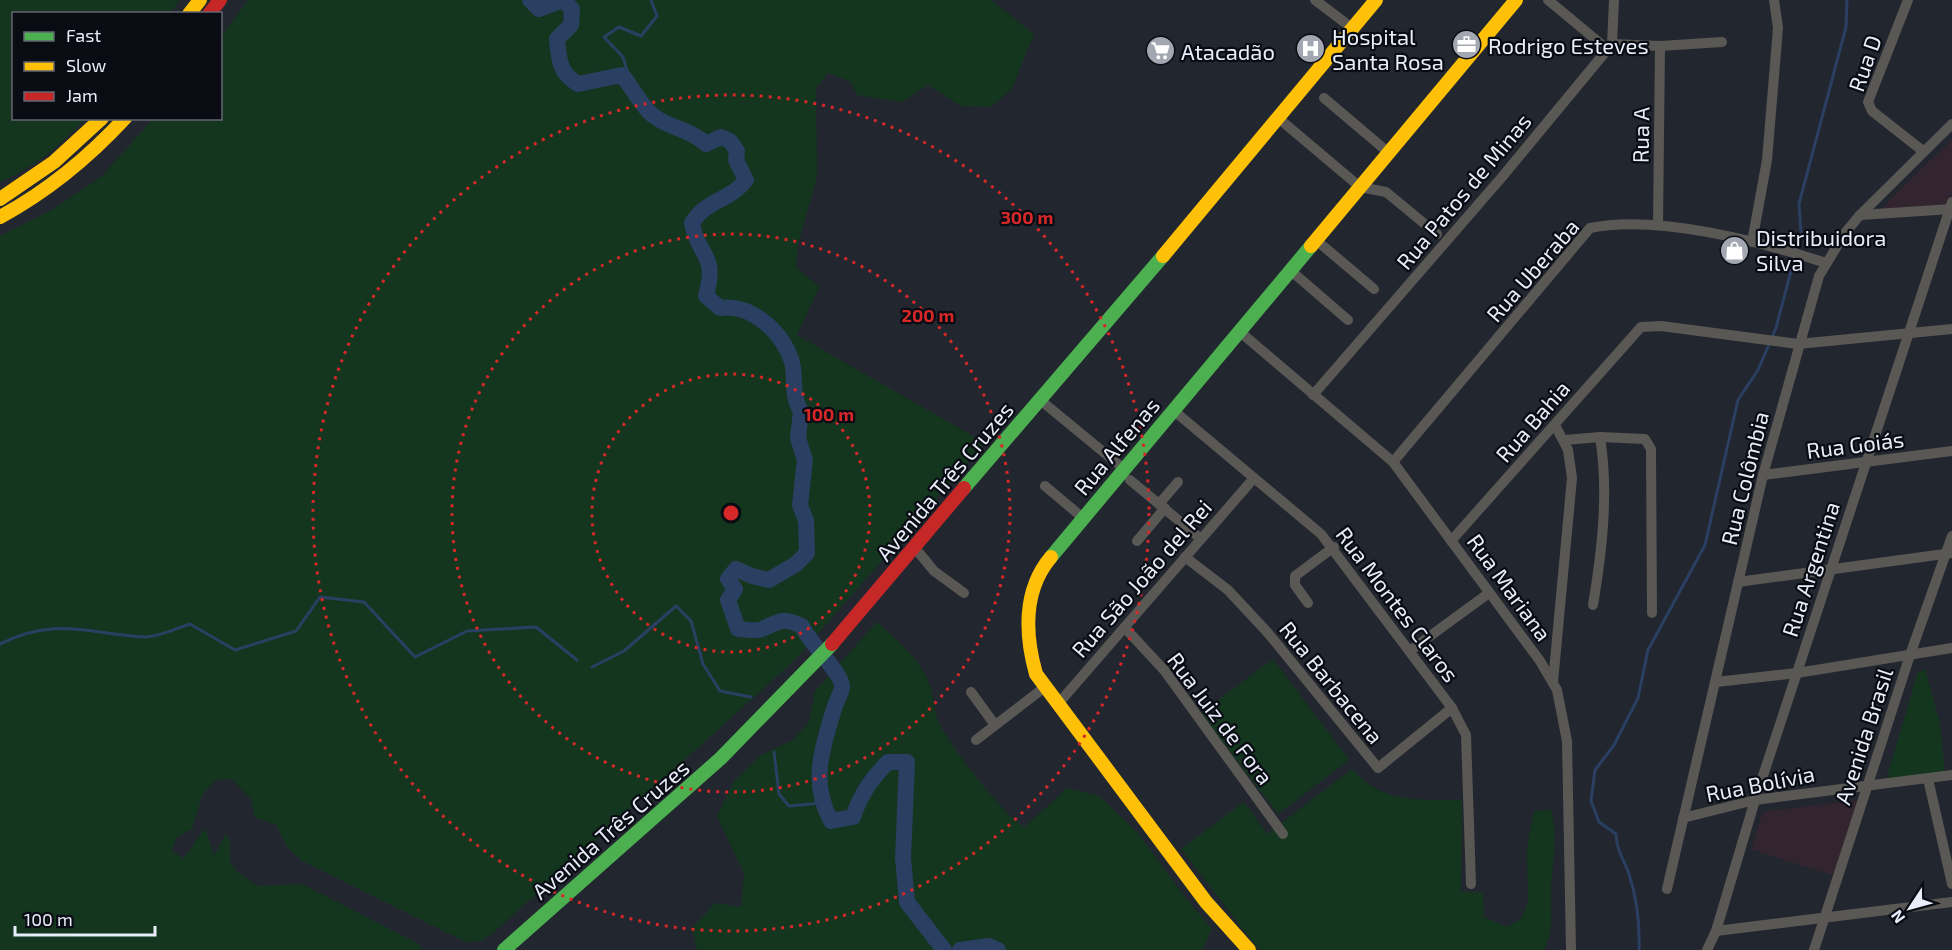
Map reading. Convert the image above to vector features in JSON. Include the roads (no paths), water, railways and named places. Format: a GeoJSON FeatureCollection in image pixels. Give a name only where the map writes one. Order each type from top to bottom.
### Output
{"type":"FeatureCollection","features":[{"type":"Feature","properties":{"kind":"street"},"geometry":{"type":"LineString","coordinates":[[191,12],[200,0]]}},
{"type":"Feature","properties":{"kind":"street"},"geometry":{"type":"LineString","coordinates":[[1315,0],[1352,28]]}},
{"type":"Feature","properties":{"kind":"street","name":"Avenida Três Cruzes"},"geometry":{"type":"LineString","coordinates":[[504,950],[721,758],[831,648],[1376,0]]}},
{"type":"Feature","properties":{"kind":"street","name":"Rua Alfenas"},"geometry":{"type":"LineString","coordinates":[[1249,950],[1206,902],[1036,675],[1027,646],[1031,596],[1047,561],[1083,518],[1127,474],[1173,410],[1516,0]]}},
{"type":"Feature","properties":{"kind":"street"},"geometry":{"type":"LineString","coordinates":[[1548,0],[1609,47],[1722,42]]}},
{"type":"Feature","properties":{"kind":"street"},"geometry":{"type":"LineString","coordinates":[[1609,47],[1614,0]]}},
{"type":"Feature","properties":{"kind":"street"},"geometry":{"type":"LineString","coordinates":[[1752,242],[1767,160],[1778,28],[1774,0]]}},
{"type":"Feature","properties":{"kind":"street","name":"Rua D"},"geometry":{"type":"LineString","coordinates":[[1908,0],[1868,102],[1872,111],[1923,151]]}},
{"type":"Feature","properties":{"kind":"street","name":"Rua A"},"geometry":{"type":"LineString","coordinates":[[1658,225],[1660,46]]}},
{"type":"Feature","properties":{"kind":"street","name":"Rua Patos de Minas"},"geometry":{"type":"LineString","coordinates":[[1313,395],[1502,177],[1609,47]]}},
{"type":"Feature","properties":{"kind":"street"},"geometry":{"type":"LineString","coordinates":[[1324,98],[1389,153]]}},
{"type":"Feature","properties":{"kind":"street"},"geometry":{"type":"LineString","coordinates":[[1277,117],[1360,187],[1386,192],[1437,234]]}},
{"type":"Feature","properties":{"kind":"street"},"geometry":{"type":"LineString","coordinates":[[0,199],[45,170],[78,144],[100,120]]}},
{"type":"Feature","properties":{"kind":"street"},"geometry":{"type":"LineString","coordinates":[[0,217],[61,179],[92,153],[123,120]]}},
{"type":"Feature","properties":{"kind":"street","name":"Rua Colômbia"},"geometry":{"type":"LineString","coordinates":[[1667,889],[1763,475],[1819,276],[1845,233],[1860,215],[1952,124]]}},
{"type":"Feature","properties":{"kind":"street"},"geometry":{"type":"LineString","coordinates":[[1860,215],[1951,206]]}},
{"type":"Feature","properties":{"kind":"street","name":"Rua Argentina"},"geometry":{"type":"LineString","coordinates":[[1707,950],[1716,931],[1755,800],[1906,335],[1951,206]]}},
{"type":"Feature","properties":{"kind":"street","name":"Rua Uberaba"},"geometry":{"type":"LineString","coordinates":[[1393,462],[1590,228],[1658,225],[1752,242],[1826,263]]}},
{"type":"Feature","properties":{"kind":"street"},"geometry":{"type":"LineString","coordinates":[[1316,240],[1374,289]]}},
{"type":"Feature","properties":{"kind":"street"},"geometry":{"type":"LineString","coordinates":[[1290,270],[1348,320]]}},
{"type":"Feature","properties":{"kind":"street","name":"Rua Bahia"},"geometry":{"type":"LineString","coordinates":[[1451,541],[1641,327],[1661,326],[1798,344]]}},
{"type":"Feature","properties":{"kind":"street"},"geometry":{"type":"LineString","coordinates":[[1798,344],[1952,329]]}},
{"type":"Feature","properties":{"kind":"street","name":"Rua Mariana"},"geometry":{"type":"LineString","coordinates":[[1239,331],[1393,462],[1557,690],[1566,741],[1571,950]]}},
{"type":"Feature","properties":{"kind":"street"},"geometry":{"type":"LineString","coordinates":[[1039,399],[1201,539]]}},
{"type":"Feature","properties":{"kind":"street","name":"Rua Montes Claros"},"geometry":{"type":"LineString","coordinates":[[1173,410],[1334,547],[1452,708],[1466,735],[1471,884]]}},
{"type":"Feature","properties":{"kind":"street"},"geometry":{"type":"LineString","coordinates":[[1553,683],[1572,478],[1565,440],[1555,425]]}},
{"type":"Feature","properties":{"kind":"street"},"geometry":{"type":"LineString","coordinates":[[1565,440],[1600,437],[1645,440],[1652,449],[1652,613]]}},
{"type":"Feature","properties":{"kind":"street"},"geometry":{"type":"LineString","coordinates":[[1593,605],[1600,563],[1604,463],[1600,437]]}},
{"type":"Feature","properties":{"kind":"street","name":"Rua Goiás"},"geometry":{"type":"LineString","coordinates":[[1763,475],[1952,451]]}},
{"type":"Feature","properties":{"kind":"street","name":"Rua São João del Rei"},"geometry":{"type":"LineString","coordinates":[[1058,704],[1254,478]]}},
{"type":"Feature","properties":{"kind":"street"},"geometry":{"type":"LineString","coordinates":[[1137,541],[1178,482]]}},
{"type":"Feature","properties":{"kind":"street"},"geometry":{"type":"LineString","coordinates":[[1045,486],[1083,518]]}},
{"type":"Feature","properties":{"kind":"street","name":"Avenida Brasil"},"geometry":{"type":"LineString","coordinates":[[1814,950],[1910,655],[1950,556],[1952,536]]}},
{"type":"Feature","properties":{"kind":"street"},"geometry":{"type":"LineString","coordinates":[[1308,603],[1295,585],[1295,576],[1334,547]]}},
{"type":"Feature","properties":{"kind":"street"},"geometry":{"type":"LineString","coordinates":[[915,548],[934,572],[964,593]]}},
{"type":"Feature","properties":{"kind":"street"},"geometry":{"type":"LineString","coordinates":[[1738,582],[1950,556]]}},
{"type":"Feature","properties":{"kind":"street","name":"Rua Barbacena"},"geometry":{"type":"LineString","coordinates":[[1185,557],[1228,590],[1268,633],[1378,768],[1452,708]]}},
{"type":"Feature","properties":{"kind":"street"},"geometry":{"type":"LineString","coordinates":[[1411,650],[1489,593]]}},
{"type":"Feature","properties":{"kind":"street","name":"Rua Juiz de Fora"},"geometry":{"type":"LineString","coordinates":[[1125,628],[1164,670],[1283,834]]}},
{"type":"Feature","properties":{"kind":"street"},"geometry":{"type":"LineString","coordinates":[[1716,682],[1797,673],[1952,648]]}},
{"type":"Feature","properties":{"kind":"street"},"geometry":{"type":"LineString","coordinates":[[976,740],[1045,687]]}},
{"type":"Feature","properties":{"kind":"street"},"geometry":{"type":"LineString","coordinates":[[971,692],[995,725]]}},
{"type":"Feature","properties":{"kind":"street","name":"Rua Bolívia"},"geometry":{"type":"LineString","coordinates":[[1683,818],[1755,800],[1952,775]]}},
{"type":"Feature","properties":{"kind":"street"},"geometry":{"type":"LineString","coordinates":[[1928,779],[1952,884]]}},
{"type":"Feature","properties":{"kind":"street"},"geometry":{"type":"LineString","coordinates":[[1716,931],[1952,902]]}},
{"type":"Feature","properties":{"kind":"waterway"},"geometry":{"type":"LineString","coordinates":[[530,0],[539,9],[563,0],[572,9],[571,25],[557,39],[561,65],[572,80],[578,84],[622,75],[655,117],[695,136],[706,144],[721,137],[730,141],[737,151],[736,160],[746,180],[733,192],[711,204],[692,223],[710,271],[706,296],[720,308],[743,310],[765,322],[788,351],[792,362],[795,394],[801,411],[798,438],[805,460],[800,505],[806,521],[807,553],[796,564],[769,580],[736,569],[728,579],[735,589],[728,600],[738,629],[759,630],[785,621],[802,626],[841,681],[842,687],[820,765],[821,793],[831,821],[853,817],[867,787],[888,762],[907,762],[903,858],[907,902],[944,950]]}},
{"type":"Feature","properties":{"kind":"waterway"},"geometry":{"type":"LineString","coordinates":[[632,87],[623,57],[604,37],[619,27],[641,36],[657,16],[651,0]]}},
{"type":"Feature","properties":{"kind":"waterway"},"geometry":{"type":"LineString","coordinates":[[1639,950],[1637,912],[1629,874],[1619,850],[1616,834],[1599,822],[1591,801],[1595,770],[1614,745],[1638,698],[1648,650],[1705,545],[1738,400],[1758,370],[1776,328],[1801,233],[1799,204],[1846,27],[1847,0]]}},
{"type":"Feature","properties":{"kind":"waterway"},"geometry":{"type":"LineString","coordinates":[[0,644],[38,631],[56,629],[150,637],[190,624],[235,650],[296,631],[320,597],[364,602],[415,657],[467,631],[536,627],[577,660]]}},
{"type":"Feature","properties":{"kind":"waterway"},"geometry":{"type":"LineString","coordinates":[[592,667],[624,651],[676,606],[691,621],[703,664],[720,691],[751,697]]}},
{"type":"Feature","properties":{"kind":"waterway"},"geometry":{"type":"LineString","coordinates":[[774,752],[779,794],[789,806],[821,803]]}},
{"type":"Feature","properties":{"kind":"waterway"},"geometry":{"type":"LineString","coordinates":[[960,950],[989,946],[998,950]]}},
{"type":"Feature","properties":{"kind":"place","name":"Rodrigo Esteves"},"geometry":{"type":"Point","coordinates":[1467,45]}},
{"type":"Feature","properties":{"kind":"place","name":"Hospital Santa Rosa"},"geometry":{"type":"Point","coordinates":[1311,49]}},
{"type":"Feature","properties":{"kind":"place","name":"Atacadão"},"geometry":{"type":"Point","coordinates":[1160,51]}},
{"type":"Feature","properties":{"kind":"place","name":"Distribuidora Silva"},"geometry":{"type":"Point","coordinates":[1735,250]}}]}
